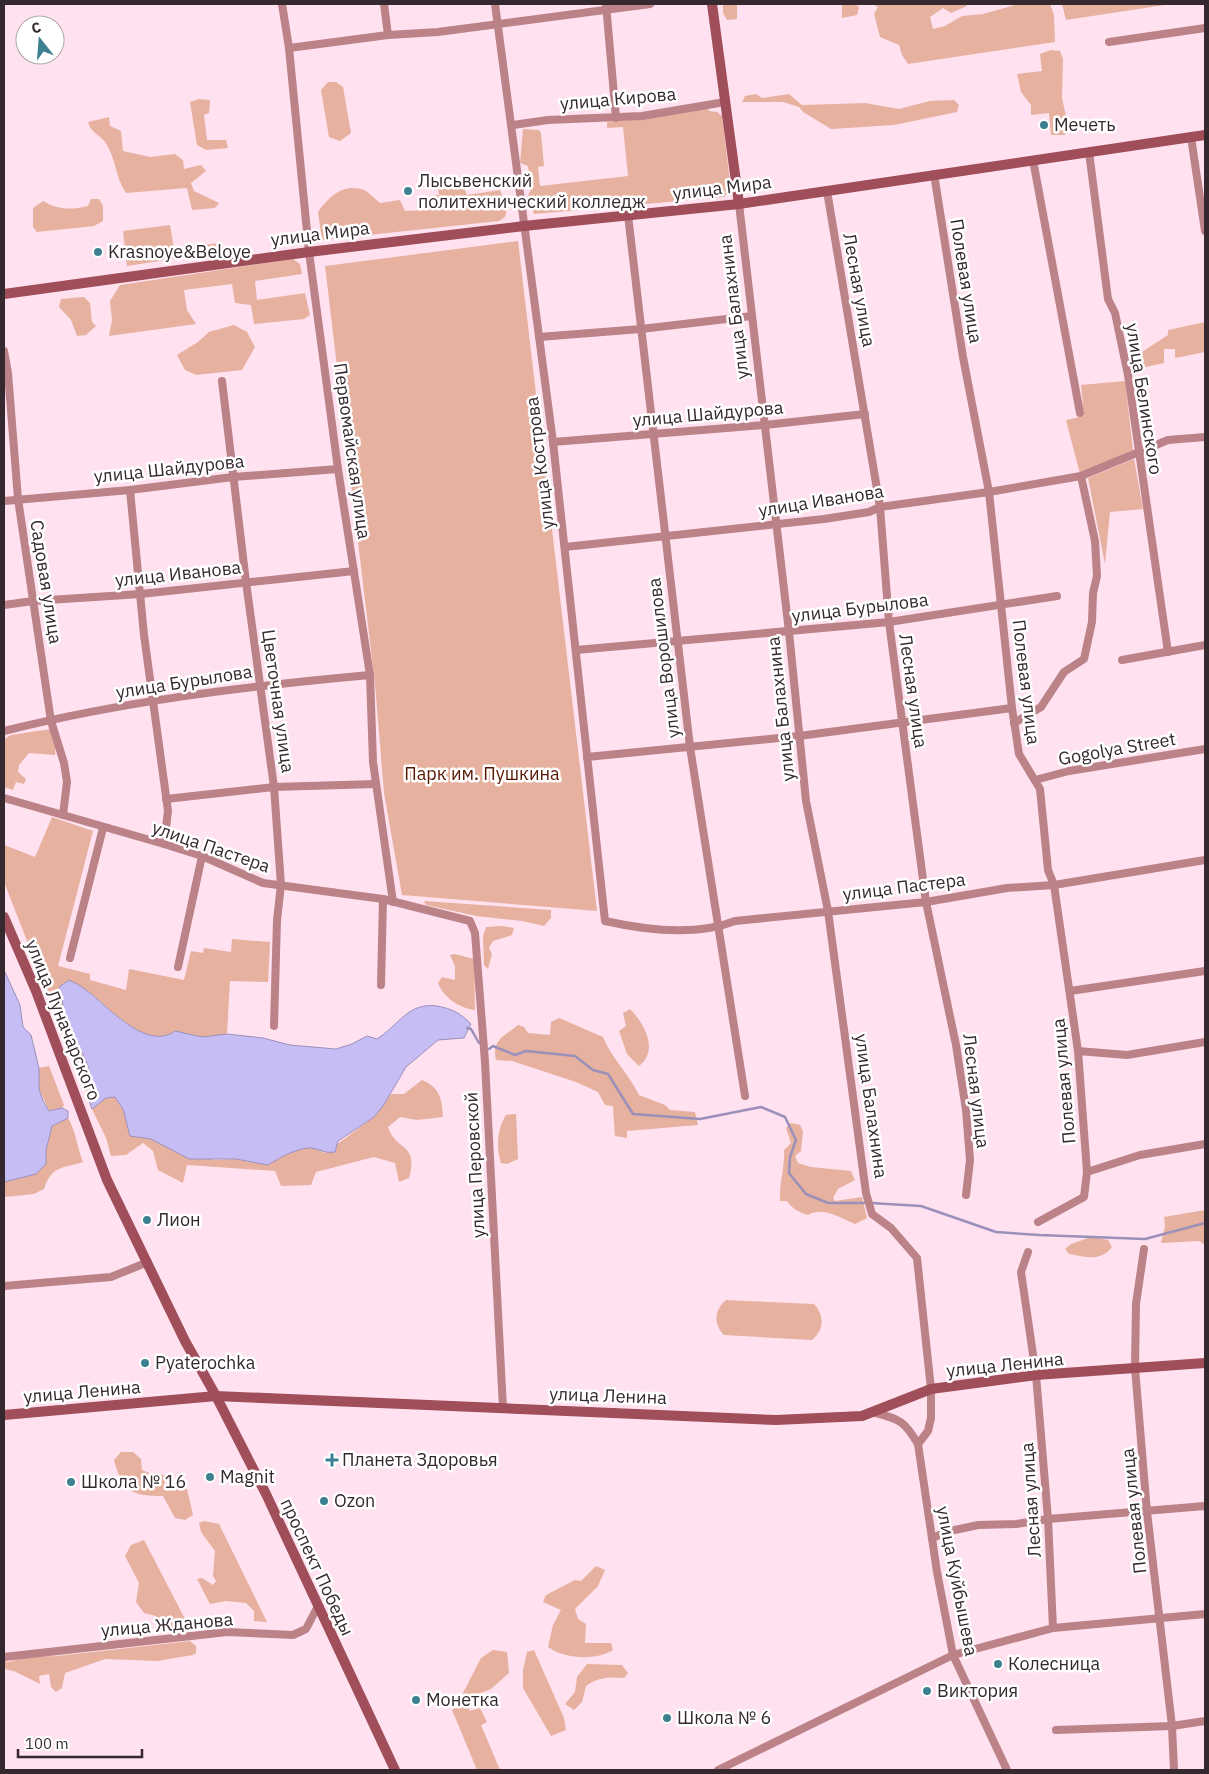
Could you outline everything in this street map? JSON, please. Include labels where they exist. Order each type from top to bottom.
[{"type":"street","name":"Первомайская улица","points":[[282,4],[289,48],[309,252],[338,469],[370,675],[376,784],[393,902]]},
{"type":"street","points":[[384,4],[388,35]]},
{"type":"street","name":"улица Кострова","points":[[495,4],[513,125],[524,226],[553,442],[605,921]]},
{"type":"street","points":[[289,48],[388,35],[438,32],[606,6],[650,4]]},
{"type":"street","name":"улица Балахнина","points":[[712,4],[739,204],[790,632],[806,801],[828,911],[866,1193],[872,1214],[891,1228],[917,1258],[931,1390],[930,1425],[928,1431],[918,1444]]},
{"type":"street","points":[[606,6],[616,118]]},
{"type":"street","points":[[1109,42],[1205,28]]},
{"type":"street","name":"улица Кирова","points":[[513,125],[548,120],[642,116],[725,102]]},
{"type":"street","name":"улица Мира","points":[[4,294],[309,252],[524,226],[739,204],[1205,135]]},
{"type":"street","points":[[1191,137],[1205,231]]},
{"type":"street","name":"улица Белинского","points":[[1089,152],[1108,299],[1115,314],[1128,375],[1137,452],[1168,652]]},
{"type":"street","points":[[1033,160],[1080,413]]},
{"type":"street","name":"Полевая улица","points":[[934,174],[963,357],[989,492],[1012,708],[1019,754],[1040,789],[1048,870],[1054,885],[1078,1051],[1087,1172],[1084,1197],[1038,1222]]},
{"type":"street","name":"Лесная улица","points":[[827,191],[880,507],[889,622],[926,902],[956,1045],[966,1110],[970,1160],[966,1195]]},
{"type":"street","name":"улица Ворошилова","points":[[628,215],[690,747],[745,1096]]},
{"type":"street","points":[[539,336],[641,328],[752,316]]},
{"type":"street","name":"Садовая улица","points":[[4,351],[8,373],[18,499],[51,721],[64,763],[67,782],[63,815]]},
{"type":"street","name":"Цветочная улица","points":[[222,381],[246,582],[274,787],[281,885],[277,920],[274,1026]]},
{"type":"street","name":"улица Шайдурова","points":[[553,442],[765,425],[865,414]]},
{"type":"street","name":"улица Иванова","points":[[565,547],[777,524],[869,512],[880,507],[989,492],[1081,476],[1168,440],[1205,436]]},
{"type":"street","name":"улица Шайдурова","points":[[4,501],[130,490],[233,477],[338,469]]},
{"type":"street","points":[[1014,723],[1041,706],[1064,672],[1084,659],[1092,622],[1093,593],[1097,576],[1095,541],[1081,476]]},
{"type":"street","points":[[130,490],[152,702],[168,811],[164,844]]},
{"type":"street","name":"улица Иванова","points":[[4,606],[33,601],[141,594],[354,571]]},
{"type":"street","name":"улица Бурылова","points":[[576,650],[889,622],[1057,596]]},
{"type":"street","points":[[1122,660],[1205,645]]},
{"type":"street","name":"улица Бурылова","points":[[4,731],[152,702],[261,685],[370,675]]},
{"type":"street","points":[[588,757],[903,724],[1012,708]]},
{"type":"street","name":"Gogolya Street","points":[[1035,780],[1069,771],[1205,749]]},
{"type":"street","points":[[166,799],[274,787],[376,784]]},
{"type":"street","name":"улица Пастера","points":[[4,798],[202,856],[264,883],[384,899],[470,921]]},
{"type":"street","points":[[70,958],[103,828]]},
{"type":"street","points":[[178,966],[202,856]]},
{"type":"street","name":"улица Пастера","points":[[605,921],[625,925],[718,928],[735,921],[926,902],[1007,888],[1054,885],[1205,860]]},
{"type":"street","points":[[381,985],[384,899]]},
{"type":"street","name":"улица Луначарского","points":[[4,917],[36,991],[91,1135]]},
{"type":"street","name":"улица Перовской","points":[[470,921],[475,933],[484,1062],[503,1408]]},
{"type":"street","points":[[1070,991],[1205,971]]},
{"type":"street","points":[[1078,1051],[1127,1054],[1205,1042]]},
{"type":"street","name":"проспект Победы","points":[[91,1135],[107,1180],[148,1262],[184,1341],[216,1396],[395,1770]]},
{"type":"street","points":[[1087,1172],[1140,1156],[1205,1144]]},
{"type":"street","name":"Полевая улица","points":[[1144,1248],[1136,1304],[1136,1368],[1148,1512],[1172,1726],[1174,1770]]},
{"type":"street","name":"Лесная улица","points":[[1028,1252],[1021,1272],[1036,1375],[1048,1519],[1053,1628]]},
{"type":"street","points":[[4,1286],[110,1277],[148,1262]]},
{"type":"street","name":"улица Ленина","points":[[4,1415],[216,1396],[776,1420],[844,1419],[876,1413],[931,1390],[1036,1375],[1205,1362]]},
{"type":"street","name":"улица Куйбышева","points":[[876,1413],[896,1418],[908,1426],[918,1444],[932,1538],[953,1655],[1007,1770]]},
{"type":"street","points":[[932,1538],[950,1531],[978,1525],[1016,1524],[1048,1519],[1205,1506]]},
{"type":"street","name":"улица Жданова","points":[[4,1657],[227,1632],[293,1635],[306,1629],[318,1606]]},
{"type":"street","points":[[718,1770],[953,1655],[1053,1628],[1205,1614]]},
{"type":"street","points":[[1056,1730],[1172,1726],[1205,1721]]},
{"type":"green space","points":[[723,4],[737,4],[737,19],[727,20],[723,13]]},
{"type":"green space","points":[[842,4],[855,4],[859,7],[857,15],[842,18]]},
{"type":"green space","points":[[873,4],[967,4],[967,6],[951,13],[943,8],[930,17],[933,29],[945,26],[962,16],[983,14],[1019,4],[1050,4],[1054,15],[1055,42],[908,64],[902,55],[899,45],[880,37],[874,14],[878,7]]},
{"type":"green space","points":[[1062,4],[1171,4],[1066,20]]},
{"type":"green space","points":[[1051,50],[1060,51],[1063,59],[1062,98],[1069,130],[1065,135],[1051,135],[1049,113],[1031,115],[1031,105],[1021,92],[1017,74],[1042,71],[1040,54]]},
{"type":"green space","points":[[328,82],[336,82],[343,87],[351,133],[340,141],[329,137],[321,90]]},
{"type":"green space","points":[[756,94],[762,98],[789,94],[802,105],[865,103],[899,109],[930,101],[954,100],[959,105],[957,112],[894,125],[831,129],[803,112],[799,107],[783,102],[742,102],[745,96]]},
{"type":"green space","points":[[199,99],[210,100],[209,113],[204,115],[207,140],[226,140],[228,148],[206,150],[197,145],[190,102]]},
{"type":"green space","points":[[708,108],[709,111],[717,112],[722,116],[731,190],[724,197],[534,214],[527,198],[531,189],[528,166],[520,163],[523,129],[539,130],[541,133],[544,166],[538,167],[540,186],[628,176],[623,127],[607,128],[607,122],[643,119]]},
{"type":"green space","points":[[109,117],[110,126],[121,131],[123,151],[150,157],[175,154],[183,160],[184,169],[201,165],[206,171],[191,183],[194,191],[219,203],[215,208],[192,210],[187,188],[126,193],[122,187],[109,148],[103,139],[91,129],[88,122]]},
{"type":"green space","points":[[458,181],[463,185],[467,195],[500,190],[507,210],[505,217],[499,221],[322,240],[318,212],[331,197],[341,190],[361,189],[380,203],[400,200],[405,211],[426,210],[424,197],[439,195],[438,187]]},
{"type":"green space","points":[[91,199],[99,199],[103,206],[103,221],[94,226],[37,232],[33,227],[33,208],[43,201],[59,208],[70,209],[88,206]]},
{"type":"green space","points":[[170,225],[174,249],[219,243],[223,251],[127,266],[123,231]]},
{"type":"green space","name":"Парк им. Пушкина","points":[[518,241],[597,911],[402,895],[384,793],[375,684],[325,266]]},
{"type":"green space","points":[[293,259],[300,264],[302,274],[255,281],[257,300],[305,293],[310,315],[304,319],[254,324],[251,305],[235,303],[232,284],[184,290],[187,310],[196,324],[109,336],[112,320],[110,301],[120,285]]},
{"type":"green space","points":[[84,297],[90,303],[92,322],[96,326],[86,335],[77,336],[71,320],[59,307],[61,299]]},
{"type":"green space","points":[[1205,322],[1205,352],[1175,358],[1175,349],[1164,349],[1164,363],[1137,369],[1136,356],[1168,335],[1168,330]]},
{"type":"green space","points":[[234,325],[247,332],[255,347],[242,370],[196,375],[185,370],[177,355],[198,342],[209,332]]},
{"type":"green space","points":[[1125,381],[1133,450],[1080,474],[1066,420],[1084,416],[1081,385]]},
{"type":"green space","points":[[1134,459],[1143,509],[1110,512],[1105,564],[1088,478]]},
{"type":"green space","points":[[51,729],[56,739],[55,755],[29,753],[19,765],[18,772],[26,779],[24,784],[16,782],[13,790],[4,787],[4,739],[11,735]]},
{"type":"green space","points":[[52,817],[93,831],[58,966],[90,974],[90,980],[126,990],[129,969],[184,980],[191,951],[203,953],[204,948],[231,952],[232,939],[270,942],[268,982],[230,981],[227,1034],[202,1037],[175,1031],[164,1036],[152,1036],[128,1024],[86,990],[73,982],[69,980],[59,987],[67,1025],[88,1067],[90,1085],[87,1094],[4,882],[4,845],[35,857]]},
{"type":"green space","points":[[424,901],[551,910],[551,918],[544,926],[522,921],[476,916],[426,905]]},
{"type":"green space","points":[[503,926],[514,928],[512,935],[493,941],[489,948],[492,954],[488,969],[484,965],[483,936],[486,927]]},
{"type":"green space","points":[[455,954],[474,959],[475,1010],[463,1007],[448,998],[438,983],[442,977],[455,980],[455,966],[450,955]]},
{"type":"green space","points":[[630,1009],[641,1022],[648,1038],[648,1053],[645,1060],[639,1066],[627,1054],[619,1031],[626,1026],[623,1013]]},
{"type":"green space","points":[[559,1018],[603,1037],[639,1095],[665,1105],[670,1110],[695,1112],[698,1125],[627,1131],[627,1138],[615,1136],[613,1106],[605,1105],[598,1092],[576,1082],[512,1061],[496,1060],[497,1043],[518,1025],[524,1027],[528,1033],[550,1035],[551,1022]]},
{"type":"green space","points":[[49,1066],[64,1105],[62,1108],[49,1111],[39,1089],[39,1068]]},
{"type":"green space","points":[[422,1080],[433,1086],[439,1094],[443,1117],[417,1120],[400,1117],[388,1127],[392,1135],[405,1148],[411,1158],[409,1178],[399,1182],[395,1163],[374,1157],[316,1172],[311,1185],[281,1186],[275,1171],[187,1165],[183,1183],[158,1170],[153,1151],[143,1143],[126,1155],[111,1156],[106,1138],[92,1109],[106,1097],[115,1097],[123,1109],[130,1135],[151,1139],[215,1160],[236,1159],[254,1163],[279,1159],[286,1153],[310,1147],[325,1153],[374,1117],[391,1094],[404,1094]]},
{"type":"green space","points":[[516,1114],[518,1159],[507,1164],[501,1163],[498,1151],[499,1132],[506,1115]]},
{"type":"green space","points":[[68,1118],[73,1128],[83,1162],[54,1172],[44,1189],[34,1194],[4,1197],[4,1182],[36,1174],[46,1164],[46,1150],[52,1126]]},
{"type":"green space","points":[[791,1123],[800,1125],[803,1131],[801,1151],[795,1156],[798,1163],[811,1167],[851,1171],[855,1180],[838,1189],[833,1198],[835,1201],[862,1197],[867,1218],[855,1224],[825,1212],[808,1215],[796,1210],[787,1201],[780,1201],[784,1150],[791,1143],[786,1128]]},
{"type":"green space","points":[[1205,1210],[1205,1245],[1199,1241],[1161,1243],[1165,1226],[1164,1217]]},
{"type":"green space","points":[[1091,1237],[1108,1240],[1112,1247],[1098,1257],[1069,1254],[1065,1249],[1071,1244]]},
{"type":"green space","points":[[726,1300],[814,1304],[820,1313],[821,1327],[812,1340],[724,1335],[720,1331],[716,1317],[719,1308]]},
{"type":"green space","points":[[121,1452],[133,1452],[141,1459],[142,1470],[164,1475],[166,1477],[164,1486],[187,1489],[193,1515],[185,1520],[175,1518],[163,1496],[143,1495],[130,1490],[121,1479],[114,1460]]},
{"type":"green space","points":[[204,1521],[219,1524],[267,1622],[254,1621],[254,1611],[246,1603],[226,1601],[210,1604],[197,1579],[202,1578],[213,1585],[216,1581],[213,1576],[215,1551],[201,1532],[199,1523]]},
{"type":"green space","points":[[144,1540],[185,1619],[182,1628],[169,1632],[163,1630],[156,1616],[144,1613],[136,1602],[139,1583],[125,1556],[131,1545]]},
{"type":"green space","points":[[596,1566],[605,1570],[598,1586],[575,1609],[578,1619],[586,1624],[585,1643],[611,1643],[613,1650],[606,1654],[589,1657],[571,1656],[555,1651],[548,1647],[553,1625],[561,1610],[543,1602],[546,1595],[575,1580],[581,1581]]},
{"type":"green space","points":[[190,1641],[196,1646],[196,1653],[193,1655],[157,1661],[105,1659],[65,1673],[62,1688],[56,1692],[51,1687],[49,1674],[39,1676],[40,1684],[14,1671],[4,1669],[4,1660],[8,1662],[27,1657],[57,1656]]},
{"type":"green space","points":[[493,1650],[507,1652],[509,1673],[491,1689],[465,1699],[463,1693],[481,1658]]},
{"type":"green space","points":[[534,1650],[564,1718],[566,1730],[551,1736],[523,1688],[523,1670],[527,1652]]},
{"type":"green space","points":[[587,1664],[622,1665],[628,1673],[624,1678],[604,1678],[586,1686],[582,1702],[574,1710],[565,1704],[575,1692],[577,1677]]},
{"type":"green space","points":[[465,1699],[470,1711],[480,1708],[487,1722],[481,1725],[500,1770],[477,1770],[452,1710]]},
{"type":"shaded area","points":[[4,970],[20,1005],[23,1027],[31,1035],[39,1068],[39,1089],[43,1101],[49,1111],[62,1108],[68,1111],[68,1118],[52,1126],[46,1150],[46,1164],[36,1174],[4,1182]]},
{"type":"shaded area","points":[[69,980],[95,997],[128,1024],[152,1036],[164,1036],[175,1031],[202,1037],[227,1034],[263,1038],[290,1045],[336,1049],[352,1044],[367,1036],[377,1039],[411,1011],[427,1006],[437,1006],[452,1010],[460,1014],[471,1024],[464,1038],[438,1040],[406,1067],[383,1106],[374,1117],[338,1141],[335,1152],[311,1148],[297,1150],[268,1165],[236,1159],[189,1159],[151,1139],[130,1136],[123,1109],[115,1097],[106,1098],[92,1109],[87,1094],[90,1085],[88,1067],[67,1025],[59,987]]},
{"type":"waterway","points":[[467,1028],[471,1029],[479,1043]]},
{"type":"waterway","points":[[489,1049],[493,1046],[515,1055],[526,1051],[575,1056],[593,1070],[608,1074],[633,1114],[700,1119],[761,1107],[785,1117],[796,1140],[790,1157],[789,1173],[806,1194],[828,1203],[866,1203]]},
{"type":"waterway","points":[[871,1203],[921,1206],[996,1232],[1039,1235],[1145,1239],[1205,1223]]},
{"type":"place","name":"Мечеть","points":[[1044,125]]},
{"type":"place","name":"Лысьвенский политехнический колледж","points":[[408,191]]},
{"type":"place","name":"Krasnoye&Beloye","points":[[98,252]]},
{"type":"place","name":"Лион","points":[[147,1220]]},
{"type":"place","name":"Pyaterochka","points":[[145,1363]]},
{"type":"place","name":"Планета Здоровья","points":[[332,1460]]},
{"type":"place","name":"Magnit","points":[[210,1477]]},
{"type":"place","name":"Школа № 16","points":[[71,1482]]},
{"type":"place","name":"Ozon","points":[[324,1501]]},
{"type":"place","name":"Колесница","points":[[998,1664]]},
{"type":"place","name":"Виктория","points":[[927,1691]]},
{"type":"place","name":"Монетка","points":[[416,1700]]},
{"type":"place","name":"Школа № 6","points":[[667,1718]]}]
